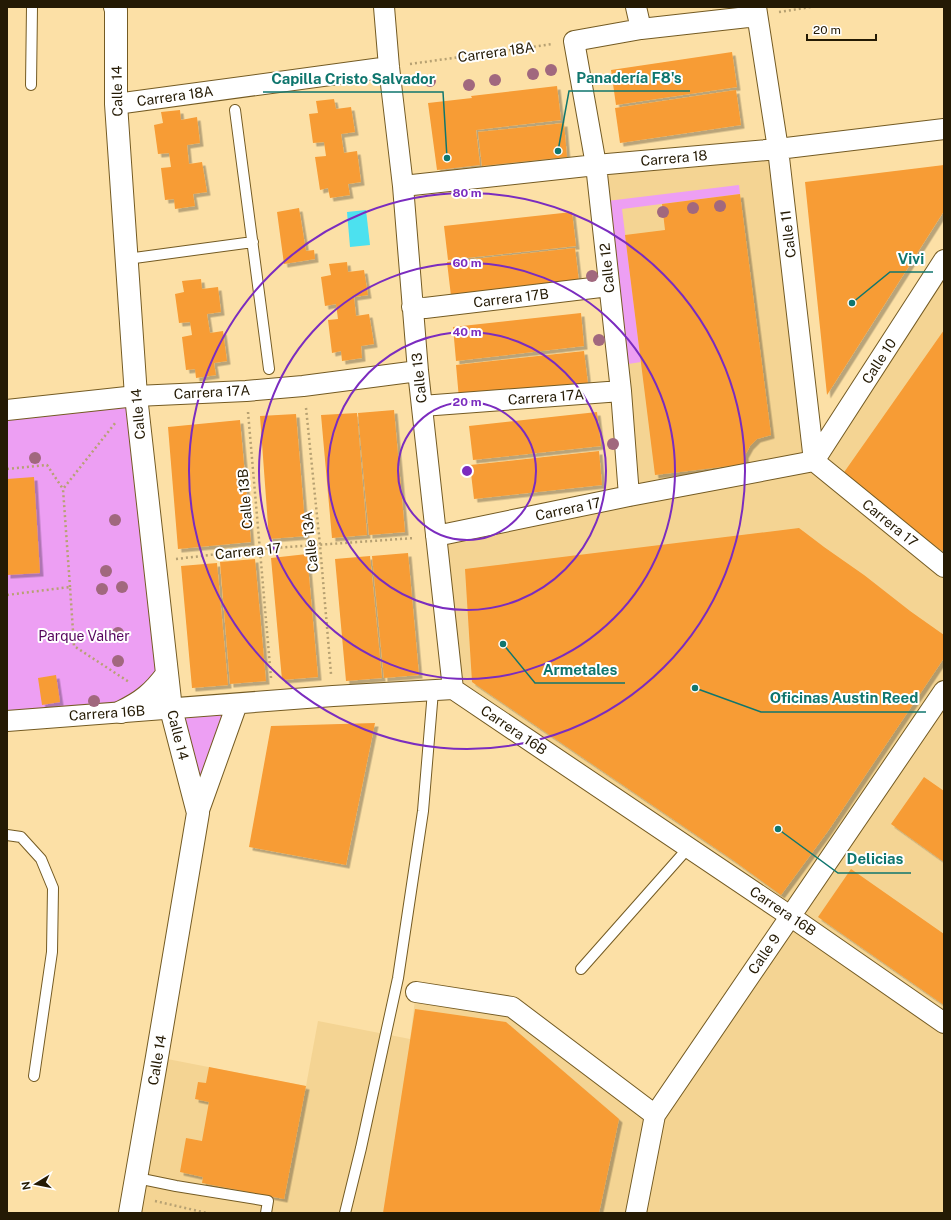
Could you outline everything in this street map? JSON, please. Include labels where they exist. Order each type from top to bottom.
[{"type":"street","name":"Calle 13","points":[[384,7],[389,67],[403,186],[418,371],[453,689]]},
{"type":"street","points":[[636,7],[641,29]]},
{"type":"street","name":"Calle 14","points":[[118,8],[116,104],[136,396],[171,709],[198,813]]},
{"type":"street","points":[[574,41],[757,11]]},
{"type":"street","name":"Calle 11","points":[[757,11],[778,149],[814,461]]},
{"type":"street","name":"Calle 12","points":[[574,41],[596,165],[621,391],[629,496]]},
{"type":"street","name":"Carrera 18A","points":[[116,104],[389,67]]},
{"type":"street","name":"Carrera 18","points":[[403,186],[596,165],[778,149],[944,128]]},
{"type":"street","name":"Calle 10","points":[[814,461],[944,260]]},
{"type":"street","name":"Carrera 17B","points":[[412,308],[425,308],[609,286]]},
{"type":"street","name":"Carrera 17A","points":[[7,410],[136,396],[246,391],[303,386],[418,371]]},
{"type":"street","name":"Carrera 17A","points":[[422,406],[621,391]]},
{"type":"street","name":"Carrera 17","points":[[436,536],[629,496],[814,461],[944,567]]},
{"type":"street","points":[[121,712],[150,695],[167,674]]},
{"type":"street","name":"Carrera 16B","points":[[7,721],[333,696],[453,689],[790,916],[944,1023]]},
{"type":"street","name":"Calle 9","points":[[636,1213],[655,1115],[944,691]]},
{"type":"street","name":"Calle 14","points":[[130,1213],[198,813],[236,704]]},
{"type":"street","points":[[416,992],[512,1007],[655,1115]]},
{"type":"lane","points":[[31,85],[32,7]]},
{"type":"lane","points":[[235,110],[269,369]]},
{"type":"lane","points":[[127,259],[252,242]]},
{"type":"lane","points":[[345,1213],[361,1148],[398,978],[423,812],[433,690]]},
{"type":"lane","points":[[7,835],[21,837],[41,859],[53,888],[52,952],[34,1076]]},
{"type":"lane","points":[[581,969],[689,848]]},
{"type":"lane","points":[[137,1178],[268,1201],[266,1213]]},
{"type":"path","points":[[757,11],[811,7]]},
{"type":"path","name":"Carrera 18A","points":[[389,67],[574,41]]},
{"type":"path","name":"Calle 13A","points":[[303,386],[320,545],[333,696]]},
{"type":"path","name":"Calle 13B","points":[[246,391],[273,701]]},
{"type":"path","points":[[63,489],[136,396]]},
{"type":"path","points":[[7,469],[47,465],[63,489],[74,646],[150,695]]},
{"type":"path","name":"Carrera 17","points":[[154,561],[260,549],[436,536]]},
{"type":"path","points":[[7,595],[70,587]]},
{"type":"path","points":[[152,1201],[207,1213]]},
{"type":"shaded area","points":[[778,149],[814,461],[944,260],[944,1213],[130,1213],[157,1057],[306,1086],[318,1021],[410,1039],[416,992],[512,1007],[655,1115],[790,916],[453,689],[436,536],[629,496],[596,165]]},
{"type":"green space","points":[[739,185],[740,194],[622,209],[641,362],[628,364],[607,201]]},
{"type":"green space","name":"Parque Valher","points":[[136,396],[171,708],[237,704],[198,813],[171,709],[7,721],[7,410]]},
{"type":"water","points":[[366,210],[370,245],[350,247],[347,212]]},
{"type":"building","points":[[732,52],[737,87],[616,105],[611,70]]},
{"type":"building","points":[[557,86],[561,120],[476,130],[480,165],[437,170],[428,103],[472,98],[471,96]]},
{"type":"building","points":[[736,90],[741,125],[620,143],[615,108]]},
{"type":"building","points":[[334,99],[336,109],[351,107],[355,132],[341,134],[344,153],[357,151],[361,182],[348,184],[350,195],[330,198],[328,188],[320,190],[315,157],[326,156],[324,142],[313,143],[309,114],[318,113],[316,101]]},
{"type":"building","points":[[180,110],[181,120],[197,117],[200,143],[187,145],[189,164],[202,162],[207,192],[193,194],[195,206],[175,209],[174,199],[165,200],[161,168],[171,167],[169,153],[158,154],[154,125],[163,123],[161,112]]},
{"type":"building","points":[[564,123],[567,157],[482,166],[478,132]]},
{"type":"building","points":[[944,165],[944,211],[827,395],[805,182]]},
{"type":"building","points":[[740,194],[771,435],[757,439],[750,446],[745,455],[746,464],[655,475],[625,235],[665,230],[662,204]]},
{"type":"building","points":[[299,208],[306,251],[314,250],[315,259],[284,264],[277,212]]},
{"type":"building","points":[[572,212],[576,246],[448,260],[444,226]]},
{"type":"building","points":[[575,248],[579,282],[451,296],[447,262]]},
{"type":"building","points":[[347,262],[348,272],[364,270],[368,295],[354,297],[356,316],[369,314],[374,344],[361,346],[362,358],[342,361],[341,351],[332,353],[328,320],[338,319],[336,304],[325,306],[321,277],[331,275],[329,264]]},
{"type":"building","points":[[201,279],[202,289],[218,287],[221,312],[207,314],[210,333],[223,331],[227,361],[214,363],[216,375],[196,378],[195,369],[186,370],[182,337],[192,335],[190,322],[179,323],[175,294],[184,292],[182,281]]},
{"type":"building","points":[[581,313],[584,346],[456,361],[453,327]]},
{"type":"building","points":[[944,330],[944,552],[840,478]]},
{"type":"building","points":[[584,351],[588,384],[459,399],[456,365]]},
{"type":"building","points":[[394,410],[405,532],[369,535],[358,413]]},
{"type":"building","points":[[597,412],[601,446],[473,460],[469,426]]},
{"type":"building","points":[[357,413],[367,535],[332,538],[321,415]]},
{"type":"building","points":[[296,414],[306,536],[269,539],[260,416]]},
{"type":"building","points":[[240,420],[251,542],[178,549],[168,427]]},
{"type":"building","points":[[599,451],[602,485],[474,499],[470,465]]},
{"type":"building","points":[[34,477],[40,573],[7,575],[7,479]]},
{"type":"building","points":[[799,528],[944,635],[944,658],[828,831],[781,895],[733,860],[472,682],[465,569]]},
{"type":"building","points":[[408,553],[419,675],[384,678],[372,556]]},
{"type":"building","points":[[307,554],[318,677],[282,680],[271,558]]},
{"type":"building","points":[[370,556],[382,678],[346,681],[335,559]]},
{"type":"building","points":[[255,559],[266,681],[230,684],[220,562]]},
{"type":"building","points":[[217,563],[228,685],[192,688],[181,566]]},
{"type":"building","points":[[56,675],[60,702],[42,705],[38,678]]},
{"type":"building","points":[[375,723],[346,865],[249,847],[271,726]]},
{"type":"building","points":[[924,777],[944,791],[944,862],[891,824]]},
{"type":"building","points":[[851,869],[944,934],[944,1005],[818,917]]},
{"type":"building","points":[[415,1009],[506,1022],[619,1119],[599,1213],[383,1213]]},
{"type":"building","points":[[209,1067],[306,1086],[284,1199],[202,1183],[203,1177],[180,1172],[186,1138],[202,1141],[209,1102],[195,1099],[198,1082],[206,1083]]},
{"type":"place","name":"Panadería F8's","points":[[558,151]]},
{"type":"place","name":"Capilla Cristo Salvador","points":[[447,158]]},
{"type":"place","name":"Vivi","points":[[852,303]]},
{"type":"place","name":"Armetales","points":[[503,644]]},
{"type":"place","name":"Oficinas Austin Reed","points":[[695,688]]},
{"type":"place","name":"Delicias","points":[[778,829]]}]
